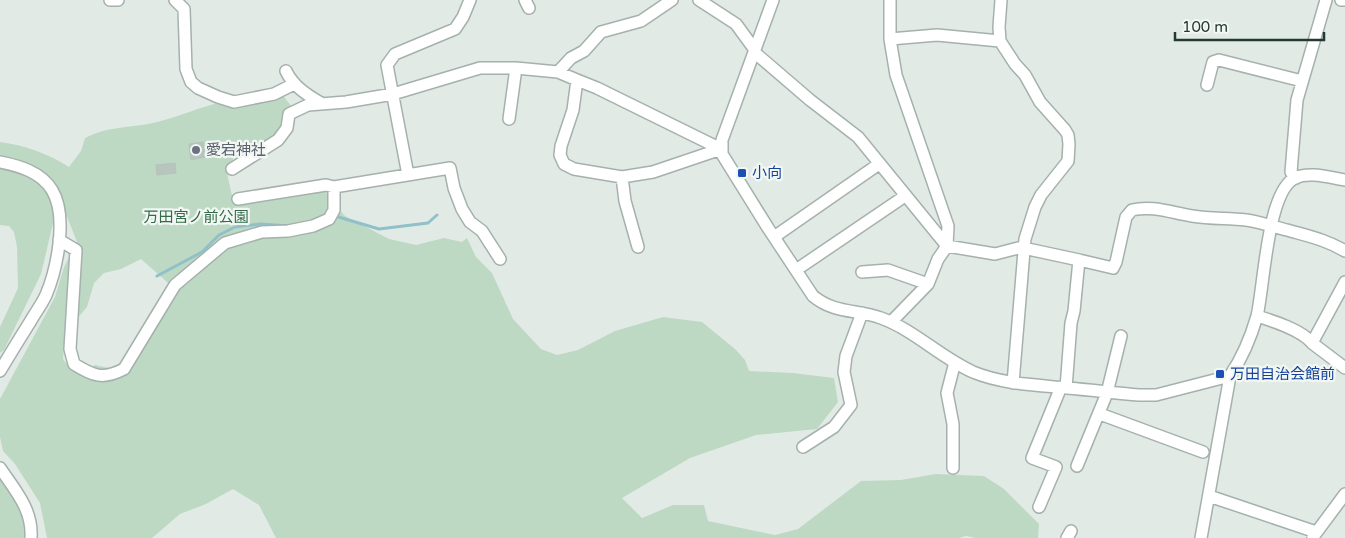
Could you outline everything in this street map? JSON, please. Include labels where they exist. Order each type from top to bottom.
[{"type":"street","points":[[110,0],[118,0]]},
{"type":"street","points":[[175,0],[184,9],[186,69],[191,82],[198,88],[234,102],[274,94],[294,84]]},
{"type":"street","points":[[408,175],[387,65],[395,54],[454,28],[463,17],[470,0]]},
{"type":"street","points":[[558,72],[571,58],[584,51],[601,32],[641,21],[672,0]]},
{"type":"street","points":[[699,0],[736,24],[754,51],[810,100],[858,137],[947,246],[995,254],[1023,248],[1113,268],[1126,217],[1132,210],[1142,207],[1156,208],[1196,217],[1246,220],[1322,239],[1345,252]]},
{"type":"street","points":[[773,0],[720,149],[726,162],[813,296],[835,309],[879,317],[893,323],[973,372],[1013,382],[1107,393],[1156,395],[1230,376]]},
{"type":"street","points":[[890,0],[890,39],[896,75],[948,226],[947,246],[938,260],[928,284],[894,318],[893,323]]},
{"type":"street","points":[[1001,0],[998,27],[1000,41],[1015,64],[1025,75],[1040,102],[1065,130],[1068,135],[1069,144],[1068,161],[1041,195],[1035,207],[1023,248],[1013,382]]},
{"type":"street","points":[[1296,178],[1291,172],[1297,100],[1326,0]]},
{"type":"street","points":[[890,39],[937,35],[1000,41]]},
{"type":"street","points":[[1207,85],[1213,62],[1219,60],[1302,81]]},
{"type":"street","points":[[232,169],[278,140],[287,128],[289,114],[308,105],[346,102],[393,94],[480,68],[516,68],[558,72],[597,88],[720,149]]},
{"type":"street","points":[[509,119],[516,68]]},
{"type":"street","points":[[286,71],[294,84],[311,98],[322,103]]},
{"type":"street","points":[[577,80],[573,110],[560,154],[564,164],[574,169],[622,177],[653,172],[720,149]]},
{"type":"street","points":[[0,162],[30,170],[41,178],[53,191],[60,214],[59,240],[53,274],[45,297],[1,367]]},
{"type":"street","points":[[774,237],[879,164]]},
{"type":"street","points":[[238,199],[326,185],[334,187],[450,168],[454,188],[466,216],[470,222],[482,231],[500,259]]},
{"type":"street","points":[[1201,538],[1230,376],[1239,362],[1257,316],[1271,226],[1281,196],[1287,185],[1296,178],[1308,176],[1345,180]]},
{"type":"street","points":[[622,177],[625,201],[638,247]]},
{"type":"street","points":[[59,240],[76,250],[70,349],[74,364],[89,373],[110,376],[124,368],[175,285],[195,267],[225,243],[232,240],[262,232],[288,231],[313,226],[329,219],[334,210],[334,187]]},
{"type":"street","points":[[796,270],[905,196]]},
{"type":"street","points":[[1039,507],[1056,467],[1032,458],[1063,388],[1079,260]]},
{"type":"street","points":[[862,272],[888,270],[928,284]]},
{"type":"street","points":[[1312,343],[1345,282]]},
{"type":"street","points":[[803,447],[834,427],[851,405],[844,372],[846,356],[862,313]]},
{"type":"street","points":[[1257,316],[1282,325],[1309,339],[1345,368]]},
{"type":"street","points":[[1077,466],[1100,414],[1121,336]]},
{"type":"street","points":[[953,468],[953,424],[947,393],[955,362]]},
{"type":"street","points":[[1100,414],[1203,452]]},
{"type":"street","points":[[0,468],[28,512],[31,538]]},
{"type":"street","points":[[1209,496],[1314,535],[1345,494]]},
{"type":"green space","name":"万田宮ノ前公園","points":[[282,94],[291,106],[286,122],[272,139],[234,158],[226,169],[233,200],[326,192],[328,197],[345,216],[389,239],[416,245],[444,238],[462,242],[467,238],[476,257],[492,273],[513,319],[541,349],[557,355],[578,350],[615,331],[663,317],[702,322],[735,349],[745,360],[749,371],[793,373],[834,378],[838,402],[817,429],[756,435],[690,458],[622,498],[642,518],[673,505],[704,505],[708,521],[775,535],[798,529],[861,481],[901,480],[936,474],[984,476],[1004,489],[1039,524],[1038,538],[976,538],[966,536],[959,538],[276,538],[259,505],[233,489],[206,504],[180,514],[152,538],[47,538],[40,503],[15,464],[3,451],[0,437],[0,399],[55,297],[64,267],[77,242],[62,204],[55,215],[41,274],[4,350],[0,353],[0,327],[18,288],[17,247],[14,232],[9,226],[0,225],[0,142],[36,151],[69,167],[81,151],[85,138],[93,134],[156,122],[222,102]],"holes":[[[141,259],[176,290],[122,371],[95,365],[81,372],[71,370],[63,359],[65,333],[87,307],[94,283],[104,273],[121,269]]]},
{"type":"green space","points":[[0,479],[25,517],[28,538],[0,538]]},
{"type":"building","points":[[203,142],[205,157],[191,160],[189,144]]},
{"type":"building","points":[[175,163],[176,173],[157,175],[156,165]]},
{"type":"waterway","points":[[335,216],[379,229],[428,223],[437,215]]},
{"type":"waterway","points":[[157,276],[202,252],[219,235],[235,227],[260,224],[291,226]]},
{"type":"place","name":"愛宕神社","points":[[196,150]]},
{"type":"place","name":"小向","points":[[742,173]]},
{"type":"place","name":"万田自治会館前","points":[[1220,374]]}]
